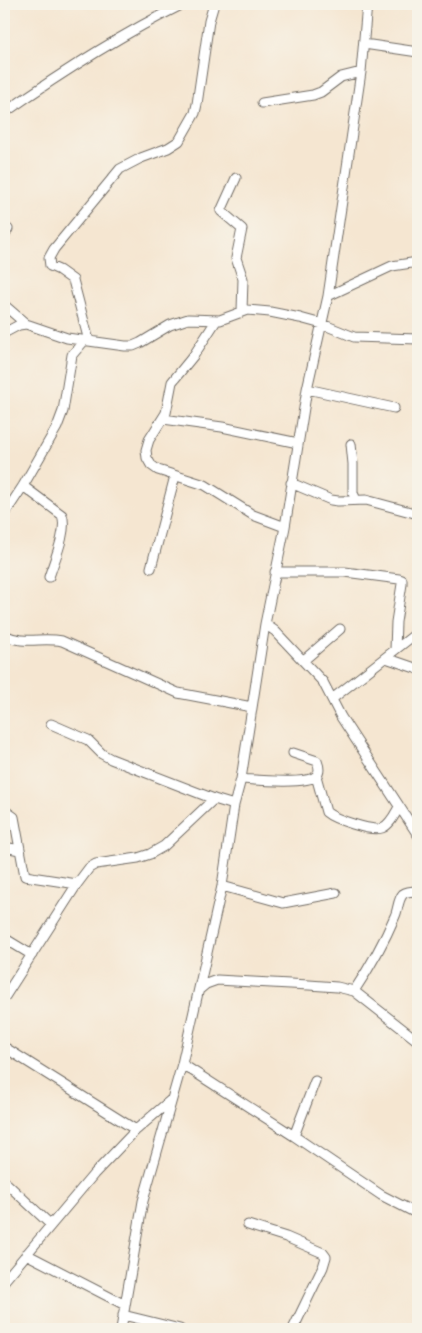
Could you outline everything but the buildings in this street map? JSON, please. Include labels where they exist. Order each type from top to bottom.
[{"type":"street","points":[[4,113],[72,68],[183,4]]},
{"type":"street","points":[[86,341],[73,280],[50,266],[49,258],[54,249],[120,170],[141,158],[168,148],[179,141],[183,135],[195,114],[198,104],[209,21],[214,4]]},
{"type":"street","points":[[120,1329],[143,1201],[182,1064],[222,886],[234,805],[241,779],[265,624],[285,527],[307,389],[328,296],[361,72],[367,4]]},
{"type":"street","points":[[364,44],[418,52]]},
{"type":"street","points":[[262,103],[313,95],[321,92],[341,77],[361,72]]},
{"type":"street","points":[[236,178],[221,211],[242,230],[236,258],[243,279],[242,311]]},
{"type":"street","points":[[328,296],[392,266],[418,262]]},
{"type":"street","points":[[4,305],[26,324],[67,338],[133,346],[170,325],[188,319],[216,321],[242,311],[254,310],[322,324],[354,337],[418,339]]},
{"type":"street","points":[[216,321],[194,355],[172,382],[163,419],[149,440],[146,450],[147,458],[151,465],[158,470],[205,485],[253,515],[285,527]]},
{"type":"street","points":[[4,333],[19,325],[26,324]]},
{"type":"street","points":[[4,515],[57,427],[63,411],[72,355],[86,341]]},
{"type":"street","points":[[307,389],[394,408]]},
{"type":"street","points":[[163,419],[222,426],[298,443]]},
{"type":"street","points":[[351,444],[354,464],[353,493],[356,500]]},
{"type":"street","points":[[151,568],[175,476]]},
{"type":"street","points":[[291,483],[338,502],[366,500],[418,514]]},
{"type":"street","points":[[23,486],[62,515],[64,521],[63,531],[49,577]]},
{"type":"street","points":[[276,572],[345,572],[399,578],[402,580],[402,584],[396,622],[395,650]]},
{"type":"street","points":[[265,624],[275,631],[324,682],[341,717],[418,833]]},
{"type":"street","points":[[304,660],[340,629]]},
{"type":"street","points":[[332,699],[418,632]]},
{"type":"street","points":[[4,635],[26,642],[50,640],[62,642],[178,693],[252,707]]},
{"type":"street","points":[[386,658],[418,669]]},
{"type":"street","points":[[51,724],[88,740],[111,760],[234,805]]},
{"type":"street","points":[[241,779],[284,781],[306,780],[316,776],[319,772],[317,761],[293,753]]},
{"type":"street","points":[[316,776],[326,812],[339,820],[368,828],[382,828],[390,821],[399,807]]},
{"type":"street","points":[[4,998],[89,868],[96,864],[138,858],[150,854],[164,846],[214,799]]},
{"type":"street","points":[[4,810],[14,817],[25,876],[77,884]]},
{"type":"street","points":[[4,847],[20,850]]},
{"type":"street","points":[[222,886],[283,903],[336,893]]},
{"type":"street","points":[[354,991],[370,967],[386,936],[401,897],[407,892],[418,891]]},
{"type":"street","points":[[4,938],[32,955]]},
{"type":"street","points":[[204,965],[217,980]]},
{"type":"street","points":[[200,989],[206,984],[217,980],[337,987],[354,991],[418,1041]]},
{"type":"street","points":[[4,1047],[136,1130]]},
{"type":"street","points":[[182,1064],[381,1195],[418,1214]]},
{"type":"street","points":[[294,1136],[316,1081]]},
{"type":"street","points":[[4,1282],[94,1174],[136,1130],[172,1099]]},
{"type":"street","points":[[4,1181],[51,1225]]},
{"type":"street","points":[[248,1225],[286,1237],[323,1253],[326,1257],[296,1328]]},
{"type":"street","points":[[26,1254],[125,1305]]},
{"type":"street","points":[[123,1314],[180,1329]]}]
